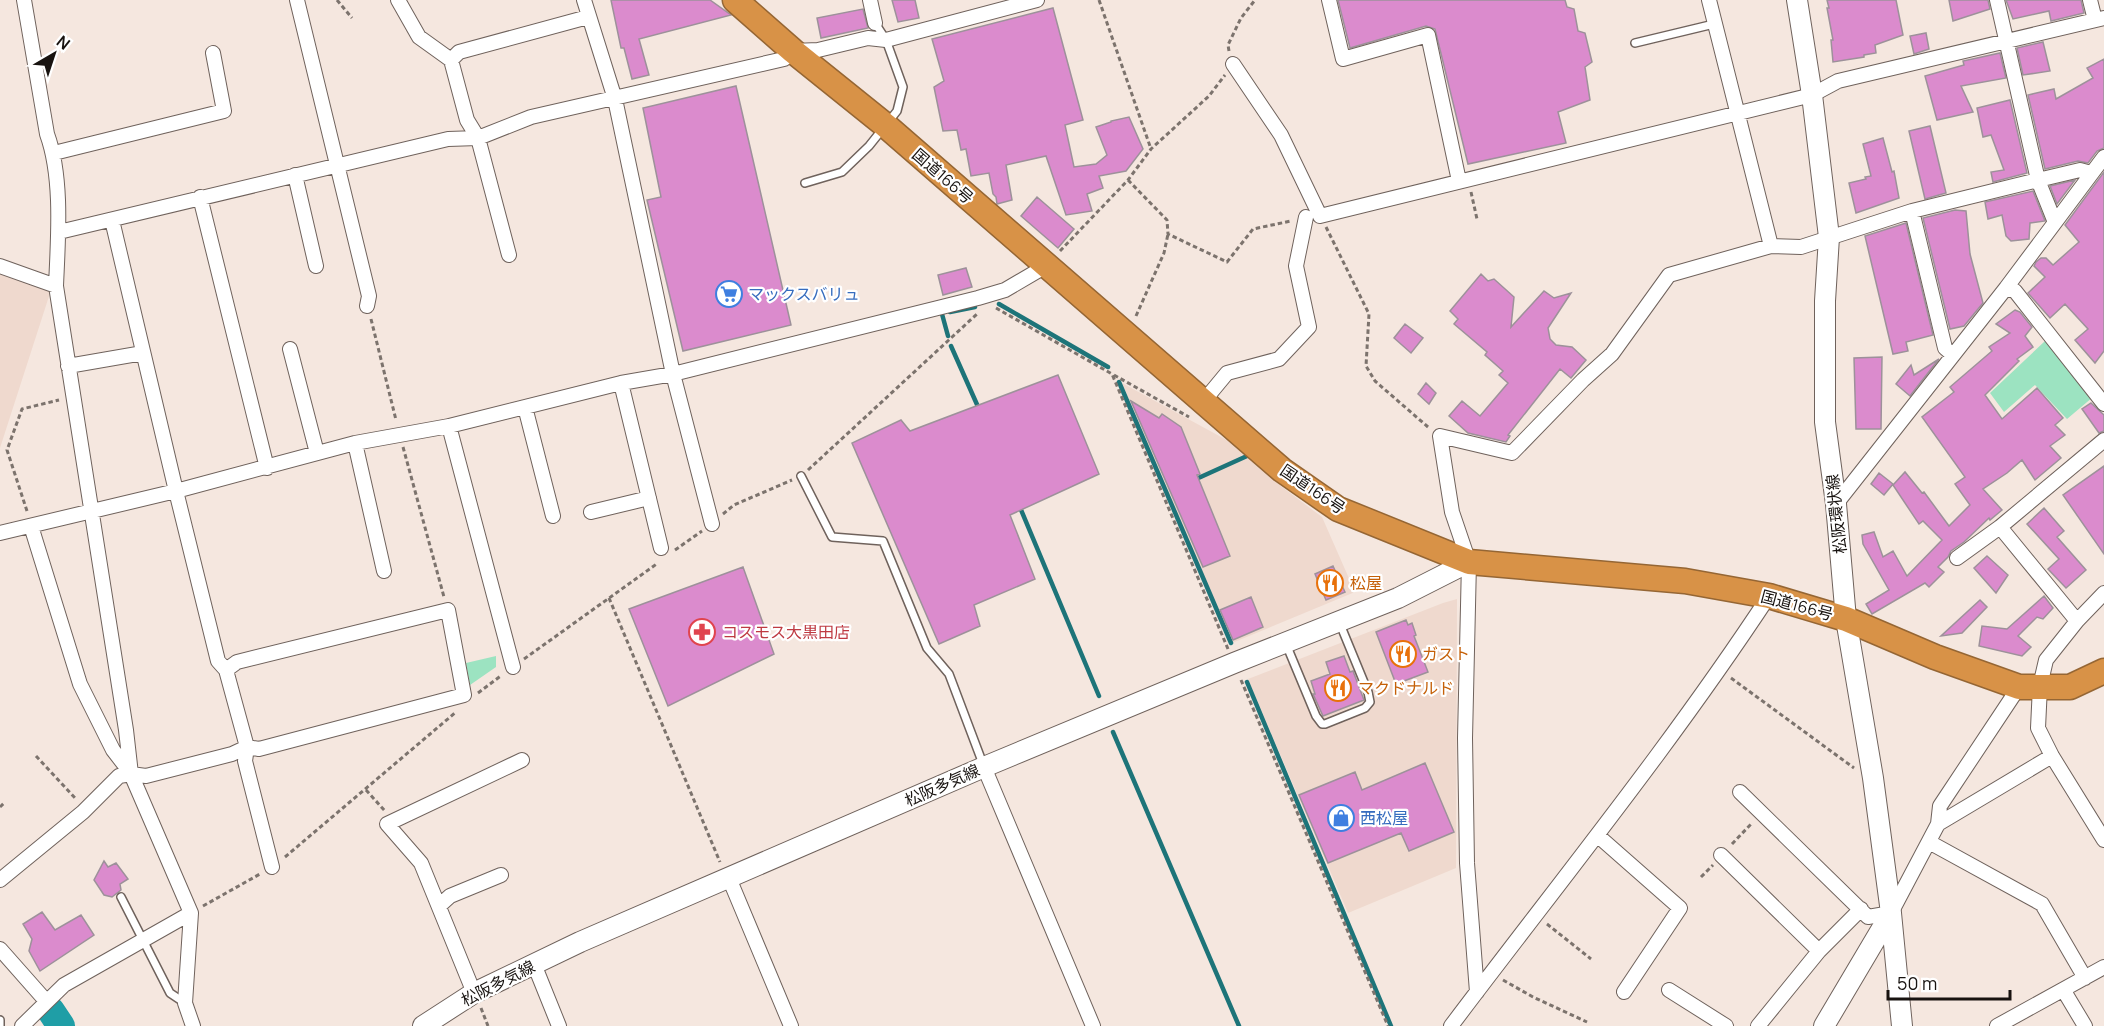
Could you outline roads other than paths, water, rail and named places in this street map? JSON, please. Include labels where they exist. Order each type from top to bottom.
[{"type":"highway","name":"国道166号","points":[[735,0],[793,51],[885,125],[1282,470],[1338,509],[1469,562],[1685,581],[1769,596],[1846,619],[1935,657],[2030,687],[2070,687],[2104,671]]},
{"type":"main road","name":"松阪環状線","points":[[1797,0],[1812,95],[1829,237],[1825,301],[1825,422],[1836,504],[1846,619],[1873,778],[1891,913],[1902,1026]]},
{"type":"main road","name":"松阪多気線","points":[[423,1026],[474,993],[725,871],[1398,598],[1469,562]]},
{"type":"main road","points":[[1824,1026],[1891,913]]},
{"type":"street","points":[[24,0],[47,134],[54,153],[59,232],[56,286],[131,774]]},
{"type":"street","points":[[297,0],[369,296],[367,306]]},
{"type":"street","points":[[398,0],[419,37],[451,60],[467,120],[478,138],[509,255]]},
{"type":"street","points":[[584,0],[615,99],[674,374],[712,524]]},
{"type":"street","points":[[870,0],[875,23]]},
{"type":"street","points":[[59,232],[448,139],[478,138],[531,117],[784,59],[793,51],[818,50],[868,38],[886,40],[1037,0]]},
{"type":"street","points":[[1329,0],[1343,59],[1428,35],[1463,179]]},
{"type":"street","points":[[1709,0],[1771,246]]},
{"type":"street","points":[[1997,0],[2038,180],[2054,220]]},
{"type":"street","points":[[1313,217],[1812,95],[1838,81],[2100,19],[2091,0]]},
{"type":"street","points":[[451,60],[459,52],[588,17]]},
{"type":"street","points":[[54,153],[224,111],[213,53]]},
{"type":"street","points":[[1207,405],[1227,373],[1279,358],[1309,327],[1296,266],[1313,217],[1281,135],[1233,64]]},
{"type":"street","points":[[1836,504],[2006,288],[2054,220],[2104,156]]},
{"type":"street","points":[[1477,992],[1467,863],[1465,738],[1469,562],[1452,512],[1440,436],[1512,453],[1575,388],[1612,354],[1669,274],[1771,246],[1801,247],[1912,211],[2038,180],[2080,170],[2091,173]]},
{"type":"street","points":[[296,175],[316,266]]},
{"type":"street","points":[[200,197],[267,468]]},
{"type":"street","points":[[1912,211],[1944,348],[1953,355]]},
{"type":"street","points":[[112,220],[218,661],[226,670],[247,747],[244,761],[272,867]]},
{"type":"street","points":[[0,266],[56,286]]},
{"type":"street","points":[[0,533],[267,468],[355,443],[449,426],[621,383],[674,374],[982,301],[1046,266]]},
{"type":"street","points":[[2006,288],[2015,291],[2104,404]]},
{"type":"street","points":[[290,349],[317,453]]},
{"type":"street","points":[[68,366],[143,353]]},
{"type":"street","points":[[621,383],[663,553]]},
{"type":"street","points":[[525,407],[553,516]]},
{"type":"street","points":[[449,426],[513,667]]},
{"type":"street","points":[[1957,558],[2000,527],[2104,440]]},
{"type":"street","points":[[355,443],[384,571]]},
{"type":"street","points":[[591,512],[648,498]]},
{"type":"street","points":[[32,526],[80,684],[113,750],[131,774],[191,913],[185,1003],[193,1026]]},
{"type":"street","points":[[2000,527],[2077,621]]},
{"type":"street","points":[[1740,792],[1868,917],[1891,913],[1938,824],[1940,806],[2030,687],[2046,660],[2077,621],[2104,593]]},
{"type":"street","points":[[1455,1023],[1720,669],[1769,596]]},
{"type":"street","points":[[0,880],[89,806],[119,776],[131,774],[146,776],[232,754],[247,747],[260,749],[464,696],[448,610],[237,662],[226,670]]},
{"type":"street","points":[[2030,687],[2038,728],[2052,756],[2104,840]]},
{"type":"street","points":[[1938,824],[2052,756]]},
{"type":"street","points":[[474,993],[421,863],[387,824],[522,760]]},
{"type":"street","points":[[984,767],[1093,1026]]},
{"type":"street","points":[[1597,835],[1680,908],[1624,992]]},
{"type":"street","points":[[1929,842],[2042,904],[2085,978]]},
{"type":"street","points":[[1721,855],[1819,951]]},
{"type":"street","points":[[725,871],[791,1026]]},
{"type":"street","points":[[439,906],[450,896],[501,875]]},
{"type":"street","points":[[1758,1026],[1819,951],[1861,909]]},
{"type":"street","points":[[22,1026],[64,985],[191,913]]},
{"type":"street","points":[[0,949],[46,1001]]},
{"type":"street","points":[[534,964],[559,1026]]},
{"type":"street","points":[[1997,1026],[2104,967]]},
{"type":"street","points":[[1669,990],[1726,1026]]},
{"type":"street","points":[[2064,991],[2085,1026]]},
{"type":"lane","points":[[805,183],[842,172],[869,146],[897,111],[903,87],[886,40],[875,23]]},
{"type":"lane","points":[[1635,44],[1714,24]]},
{"type":"lane","points":[[801,476],[832,537],[883,541],[927,648],[949,674],[984,767]]},
{"type":"lane","points":[[1286,642],[1316,716],[1322,724],[1365,708],[1370,702],[1368,692],[1339,621]]},
{"type":"lane","points":[[121,897],[170,993],[185,1003]]},
{"type":"lane","points":[[0,1020],[0,1026]]},
{"type":"waterway","points":[[999,304],[1108,367]]},
{"type":"waterway","points":[[950,312],[975,307]]},
{"type":"waterway","points":[[942,314],[948,336]]},
{"type":"waterway","points":[[951,346],[979,409]]},
{"type":"waterway","points":[[1119,382],[1231,643]]},
{"type":"waterway","points":[[1194,480],[1247,456]]},
{"type":"waterway","points":[[1019,505],[1099,696]]},
{"type":"waterway","points":[[1247,682],[1391,1026]]},
{"type":"waterway","points":[[1113,732],[1239,1026]]},
{"type":"waterway","points":[[51,1011],[61,1026]]},
{"type":"place","name":"マックスバリュ","points":[[729,294]]},
{"type":"place","name":"松屋","points":[[1330,583]]},
{"type":"place","name":"コスモス大黒田店","points":[[702,632]]},
{"type":"place","name":"ガスト","points":[[1403,654]]},
{"type":"place","name":"マクドナルド","points":[[1338,688]]},
{"type":"place","name":"西松屋","points":[[1341,818]]}]
